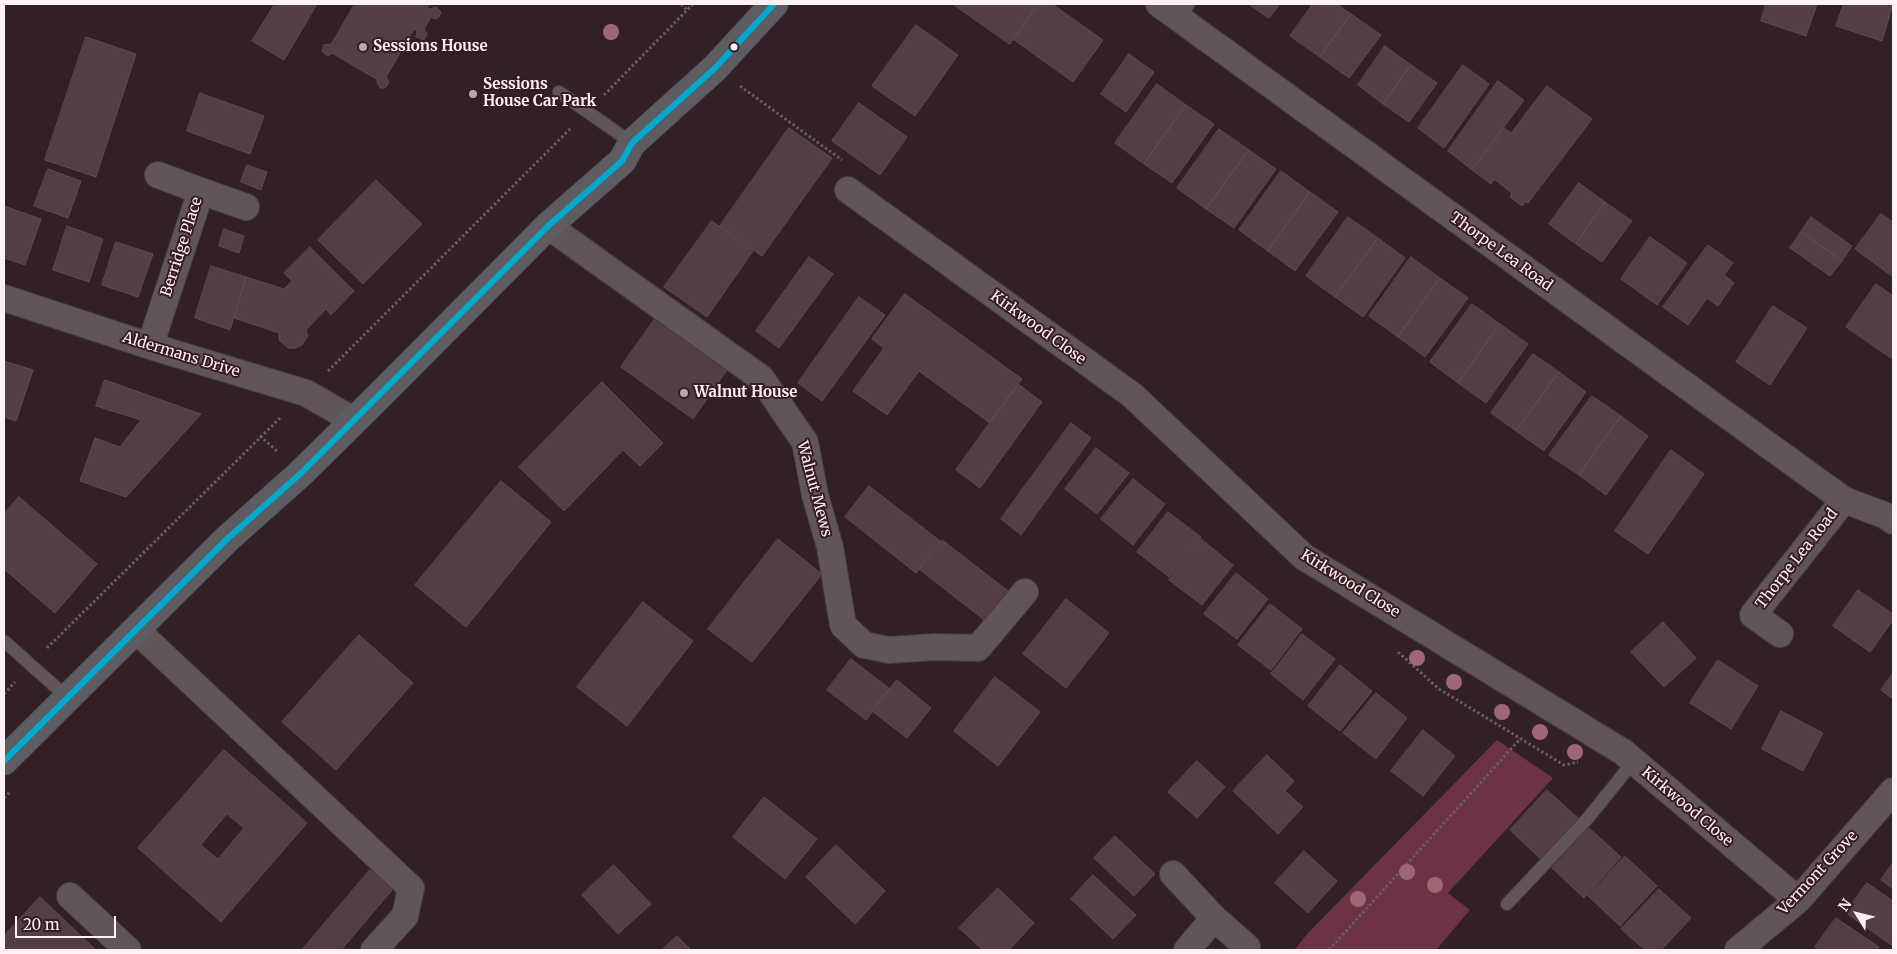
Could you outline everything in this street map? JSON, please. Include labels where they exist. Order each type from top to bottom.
[{"type":"main road","points":[[4,761],[227,540],[290,483],[548,226],[622,160],[632,144],[715,68],[774,4]]},
{"type":"street","name":"Thorpe Lea Road","points":[[1176,9],[1844,500],[1884,515],[1893,521]]},
{"type":"street","name":"Berridge Place","points":[[150,346],[201,191],[158,175]]},
{"type":"street","name":"Kirkwood Close","points":[[848,190],[1132,395],[1304,557],[1634,761],[1798,900]]},
{"type":"street","points":[[201,191],[246,207]]},
{"type":"street","name":"Walnut Mews","points":[[548,226],[761,378],[805,442],[815,495],[830,547],[843,625],[864,645],[889,650],[936,647],[978,648],[1025,592]]},
{"type":"street","name":"Aldermans Drive","points":[[4,298],[150,346],[306,393],[353,420]]},
{"type":"street","name":"Thorpe Lea Road","points":[[1780,634],[1753,615],[1844,500]]},
{"type":"street","points":[[136,630],[412,888],[405,916],[374,950]]},
{"type":"street","name":"Vermont Grove","points":[[1738,950],[1798,900],[1893,792]]},
{"type":"street","points":[[1173,874],[1214,918],[1246,947]]},
{"type":"street","points":[[70,896],[128,950]]},
{"type":"street","points":[[1187,950],[1214,918]]},
{"type":"lane","points":[[559,92],[632,144]]},
{"type":"lane","points":[[4,641],[68,698]]},
{"type":"lane","points":[[1507,904],[1588,818],[1634,761]]},
{"type":"path","points":[[681,4],[687,10]]},
{"type":"path","points":[[4,694],[31,664],[588,112],[693,4]]},
{"type":"path","points":[[715,68],[850,165],[848,190]]},
{"type":"path","points":[[1329,950],[1521,738]]},
{"type":"shaded area","points":[[1497,740],[1553,778],[1448,893],[1470,910],[1436,950],[1294,950],[1308,933]]},
{"type":"building","points":[[275,4],[317,4],[284,60],[252,41]]},
{"type":"building","name":"Sessions House","points":[[355,4],[430,4],[427,8],[436,7],[441,12],[439,17],[435,19],[431,17],[424,29],[427,34],[424,40],[416,37],[417,31],[414,29],[386,77],[389,82],[385,88],[380,88],[378,80],[332,53],[328,56],[322,51],[324,45],[331,44]]},
{"type":"building","points":[[953,4],[1039,4],[1010,44]]},
{"type":"building","points":[[1039,4],[1052,4],[1103,40],[1073,82],[1013,39]]},
{"type":"building","points":[[1249,4],[1280,4],[1269,18]]},
{"type":"building","points":[[1313,4],[1337,4],[1351,14],[1320,57],[1290,36]]},
{"type":"building","points":[[1766,4],[1817,4],[1806,36],[1761,21]]},
{"type":"building","points":[[1844,4],[1893,4],[1882,41],[1836,26]]},
{"type":"building","points":[[1351,14],[1381,35],[1349,78],[1320,57]]},
{"type":"building","points":[[916,25],[958,55],[915,116],[872,86]]},
{"type":"building","points":[[86,37],[136,54],[96,177],[45,160]]},
{"type":"building","points":[[1385,46],[1411,65],[1383,104],[1358,85]]},
{"type":"building","points":[[1129,54],[1154,72],[1126,112],[1101,94]]},
{"type":"building","points":[[1411,65],[1437,83],[1409,122],[1383,104]]},
{"type":"building","points":[[1463,65],[1489,84],[1444,148],[1418,128]]},
{"type":"building","points":[[1498,81],[1524,100],[1472,170],[1448,151]]},
{"type":"building","points":[[1157,84],[1186,105],[1144,164],[1115,143]]},
{"type":"building","points":[[1547,86],[1592,119],[1528,203],[1526,201],[1522,206],[1510,197],[1512,193],[1494,179],[1491,184],[1472,170],[1504,128],[1511,133]]},
{"type":"building","points":[[200,93],[264,116],[250,154],[187,131]]},
{"type":"building","points":[[859,103],[907,137],[880,175],[832,141]]},
{"type":"building","points":[[1186,105],[1214,124],[1172,183],[1144,164]]},
{"type":"building","points":[[789,128],[832,158],[762,256],[720,226]]},
{"type":"building","points":[[1219,129],[1249,150],[1206,209],[1177,188]]},
{"type":"building","points":[[1249,150],[1276,169],[1234,228],[1206,209]]},
{"type":"building","points":[[247,165],[267,172],[261,190],[241,182]]},
{"type":"building","points":[[48,169],[81,181],[68,218],[34,206]]},
{"type":"building","points":[[1281,171],[1310,192],[1268,251],[1239,230]]},
{"type":"building","points":[[376,180],[422,224],[363,284],[318,240]]},
{"type":"building","points":[[1579,183],[1605,202],[1576,244],[1549,224]]},
{"type":"building","points":[[1310,192],[1338,212],[1295,271],[1268,251]]},
{"type":"building","points":[[1605,202],[1632,221],[1602,262],[1576,244]]},
{"type":"building","points":[[4,206],[41,219],[25,265],[4,258]]},
{"type":"building","points":[[1881,214],[1893,222],[1893,277],[1855,249]]},
{"type":"building","points":[[1348,217],[1378,238],[1335,297],[1306,276]]},
{"type":"building","points":[[1811,217],[1852,246],[1842,261],[1801,232]]},
{"type":"building","points":[[712,221],[753,251],[707,317],[664,287]]},
{"type":"building","points":[[67,226],[103,239],[89,282],[53,270]]},
{"type":"building","points":[[224,229],[244,236],[239,253],[219,246]]},
{"type":"building","points":[[1801,232],[1842,261],[1830,276],[1790,248]]},
{"type":"building","points":[[1650,237],[1687,263],[1657,305],[1621,279]]},
{"type":"building","points":[[1378,238],[1405,258],[1363,317],[1335,297]]},
{"type":"building","points":[[116,242],[153,254],[138,297],[102,285]]},
{"type":"building","points":[[1708,245],[1733,263],[1724,275],[1734,283],[1718,306],[1707,298],[1688,325],[1663,307]]},
{"type":"building","points":[[310,247],[354,291],[331,315],[326,309],[306,330],[308,336],[302,345],[296,348],[288,348],[279,340],[279,333],[234,318],[246,277],[284,289],[292,281],[284,273]]},
{"type":"building","points":[[809,257],[833,274],[779,348],[756,331]]},
{"type":"building","points":[[1411,257],[1440,278],[1398,337],[1369,316]]},
{"type":"building","points":[[211,266],[246,277],[230,330],[195,318]]},
{"type":"building","points":[[1440,278],[1468,298],[1425,357],[1398,337]]},
{"type":"building","points":[[1876,284],[1893,296],[1893,355],[1891,358],[1846,327]]},
{"type":"building","points":[[905,294],[1022,379],[990,423],[919,371],[887,415],[853,391],[884,348],[872,339]]},
{"type":"building","points":[[859,297],[885,315],[822,401],[798,383]]},
{"type":"building","points":[[1472,304],[1500,324],[1458,383],[1430,362]]},
{"type":"building","points":[[1773,306],[1807,328],[1770,385],[1736,362]]},
{"type":"building","name":"Walnut House","points":[[657,316],[729,367],[693,419],[621,367]]},
{"type":"building","points":[[1500,324],[1528,344],[1486,403],[1458,383]]},
{"type":"building","points":[[1533,354],[1559,372],[1516,431],[1491,413]]},
{"type":"building","points":[[4,361],[33,370],[16,421],[4,417]]},
{"type":"building","points":[[1559,372],[1586,392],[1544,451],[1516,431]]},
{"type":"building","points":[[105,380],[201,414],[126,497],[80,481],[95,438],[120,447],[141,420],[96,406]]},
{"type":"building","points":[[602,382],[663,443],[640,466],[623,450],[564,511],[519,467]]},
{"type":"building","points":[[1018,384],[1042,402],[980,488],[956,470]]},
{"type":"building","points":[[1592,396],[1621,416],[1579,475],[1549,455]]},
{"type":"building","points":[[1621,416],[1648,436],[1606,495],[1579,475]]},
{"type":"building","points":[[1071,423],[1091,438],[1021,535],[1001,519]]},
{"type":"building","points":[[1096,448],[1129,473],[1097,514],[1065,489]]},
{"type":"building","points":[[1671,450],[1704,474],[1648,554],[1615,531]]},
{"type":"building","points":[[1133,479],[1165,504],[1133,545],[1101,519]]},
{"type":"building","points":[[501,481],[551,522],[466,627],[415,585]]},
{"type":"building","points":[[869,486],[940,541],[916,573],[845,517]]},
{"type":"building","points":[[19,497],[97,564],[55,613],[4,569],[4,514]]},
{"type":"building","points":[[1168,512],[1201,537],[1169,577],[1137,552]]},
{"type":"building","points":[[778,539],[822,574],[752,662],[708,629]]},
{"type":"building","points":[[1201,539],[1233,565],[1202,605],[1169,580]]},
{"type":"building","points":[[942,540],[1016,597],[992,626],[919,569]]},
{"type":"building","points":[[1236,573],[1268,599],[1237,639],[1204,614]]},
{"type":"building","points":[[1858,590],[1893,614],[1893,620],[1870,652],[1833,626]]},
{"type":"building","points":[[1066,599],[1109,633],[1066,688],[1023,654]]},
{"type":"building","points":[[643,602],[693,641],[627,726],[577,687]]},
{"type":"building","points":[[1270,604],[1302,629],[1271,670],[1238,645]]},
{"type":"building","points":[[1663,622],[1696,658],[1664,687],[1631,652]]},
{"type":"building","points":[[1302,634],[1335,659],[1303,700],[1271,674]]},
{"type":"building","points":[[359,635],[413,683],[336,770],[282,722]]},
{"type":"building","points":[[851,659],[890,689],[866,720],[827,690]]},
{"type":"building","points":[[1718,660],[1758,686],[1731,729],[1690,703]]},
{"type":"building","points":[[1340,665],[1372,691],[1340,731],[1308,706]]},
{"type":"building","points":[[1893,673],[1893,699],[1881,690]]},
{"type":"building","points":[[995,677],[1040,712],[998,766],[954,731]]},
{"type":"building","points":[[897,680],[931,708],[907,738],[872,711]]},
{"type":"building","points":[[1376,693],[1407,718],[1376,759],[1343,733]]},
{"type":"building","points":[[1781,711],[1823,733],[1803,771],[1762,749]]},
{"type":"building","points":[[1423,730],[1455,756],[1423,796],[1391,771]]},
{"type":"building","points":[[224,750],[307,823],[221,922],[138,848]],"holes":[[[227,814],[244,828],[218,859],[201,845]]]},
{"type":"building","points":[[1267,755],[1294,781],[1285,791],[1303,807],[1278,834],[1233,791]]},
{"type":"building","points":[[1197,761],[1225,787],[1197,818],[1168,792]]},
{"type":"building","points":[[1547,790],[1579,819],[1542,860],[1510,830]]},
{"type":"building","points":[[764,797],[817,839],[785,879],[733,837]]},
{"type":"building","points":[[1589,828],[1621,857],[1584,898],[1552,868]]},
{"type":"building","points":[[1115,836],[1155,874],[1134,896],[1094,858]]},
{"type":"building","points":[[836,845],[885,891],[855,924],[806,877]]},
{"type":"building","points":[[1304,851],[1337,881],[1308,913],[1275,883]]},
{"type":"building","points":[[1625,856],[1657,886],[1620,926],[1588,896]]},
{"type":"building","points":[[1893,863],[1893,889],[1881,880]]},
{"type":"building","points":[[614,865],[651,904],[618,934],[582,895]]},
{"type":"building","points":[[370,870],[393,889],[341,950],[302,950]]},
{"type":"building","points":[[1093,875],[1136,915],[1113,939],[1071,899]]},
{"type":"building","points":[[1867,883],[1893,901],[1893,946],[1846,913]]},
{"type":"building","points":[[998,888],[1034,923],[1009,950],[983,950],[959,928]]},
{"type":"building","points":[[1659,889],[1691,918],[1661,950],[1645,950],[1621,929]]},
{"type":"building","points":[[40,897],[96,950],[4,950],[4,936]]},
{"type":"building","points":[[1836,918],[1879,947],[1877,950],[1821,950],[1815,947]]},
{"type":"building","points":[[677,936],[691,950],[662,950]]},
{"type":"transit line","points":[[4,761],[227,539],[300,474],[548,226],[622,161],[632,143],[715,68],[774,4]]},
{"type":"place","name":"Sessions House","points":[[363,47]]},
{"type":"place","name":"Sessions House Car Park","points":[[473,94]]},
{"type":"place","name":"Walnut House","points":[[684,393]]}]
